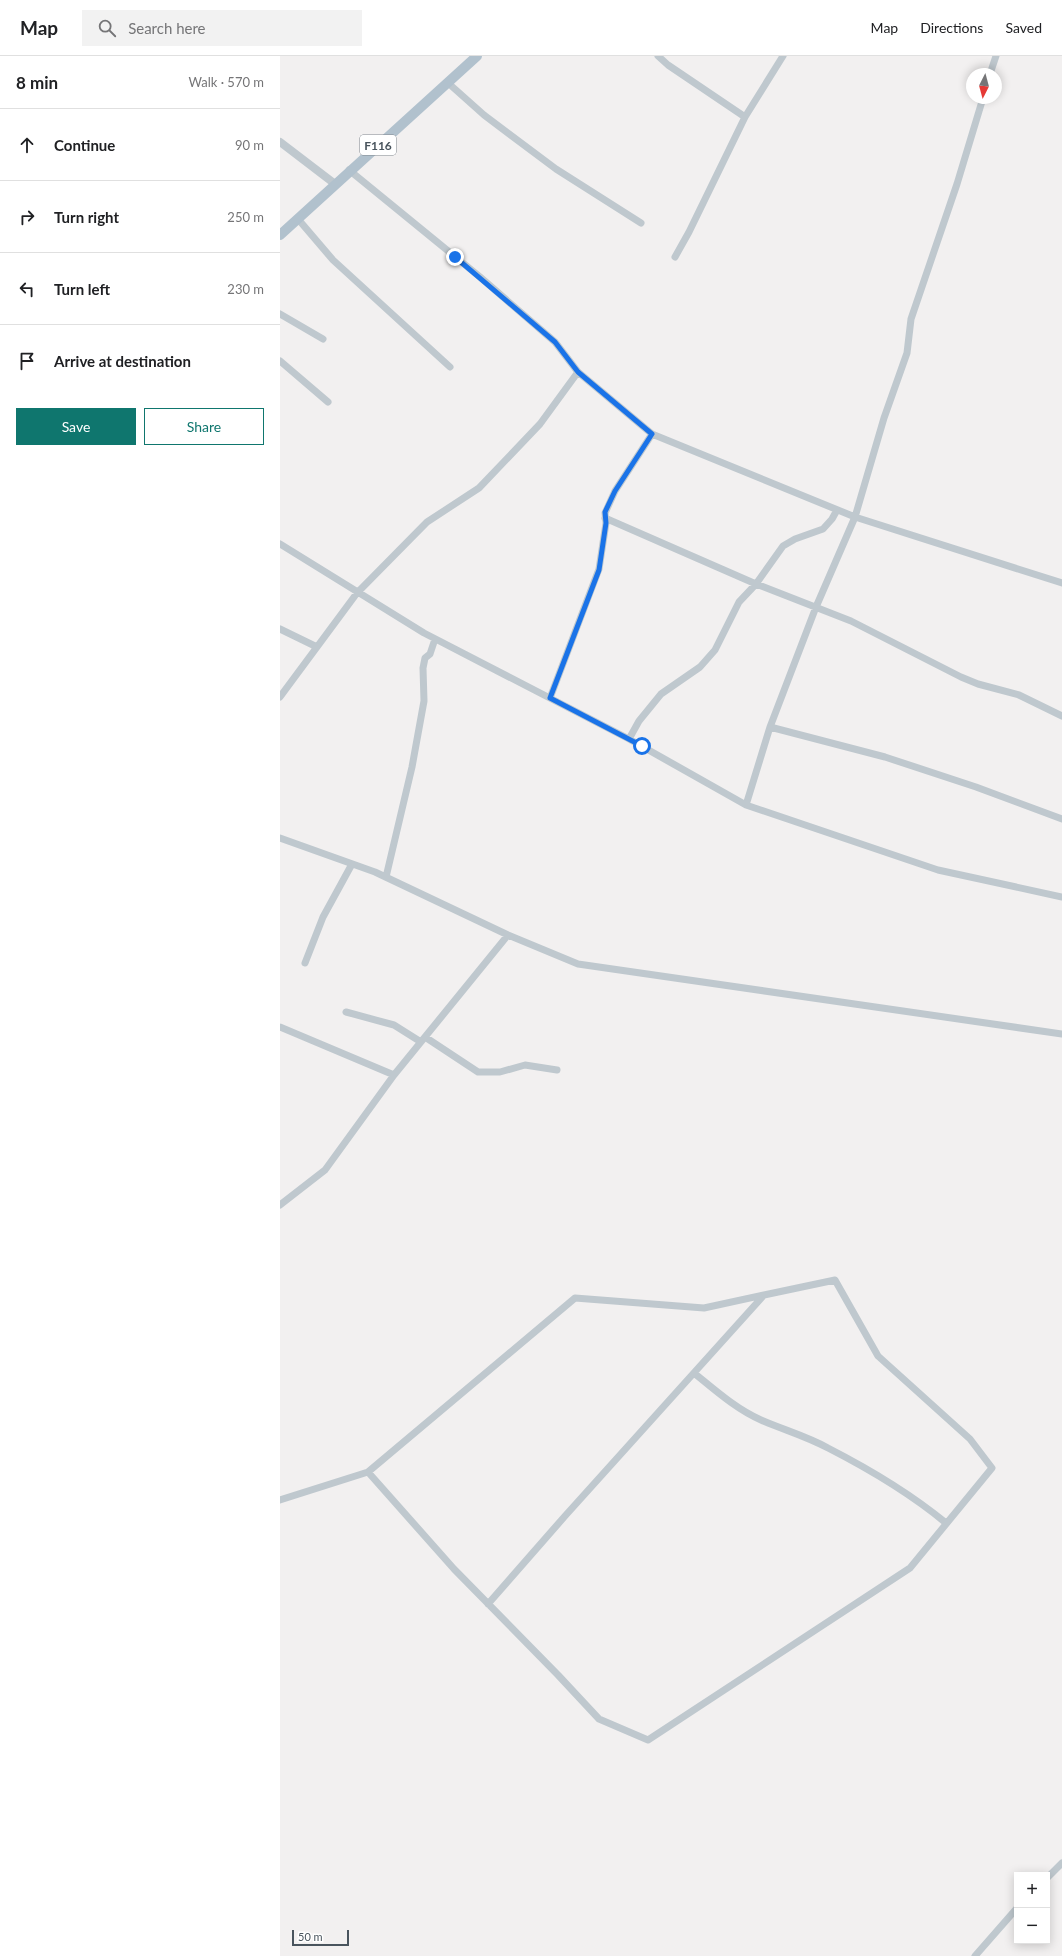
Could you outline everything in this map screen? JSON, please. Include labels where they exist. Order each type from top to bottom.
[{"type":"main road","name":"F116","points":[[280,235],[477,56]]},
{"type":"street","points":[[658,56],[668,65],[745,116]]},
{"type":"street","points":[[675,257],[689,232],[745,116],[783,56]]},
{"type":"street","points":[[992,68],[996,56]]},
{"type":"street","points":[[447,82],[484,115],[556,169],[641,223]]},
{"type":"street","points":[[746,805],[770,727],[816,608],[855,517],[884,418],[907,353],[911,319],[957,184],[981,104]]},
{"type":"street","points":[[280,142],[335,184]]},
{"type":"street","points":[[350,170],[480,277],[555,342],[578,372],[652,434],[855,517],[1062,583]]},
{"type":"street","points":[[298,219],[333,260],[450,368]]},
{"type":"street","points":[[280,314],[323,339]]},
{"type":"street","points":[[280,361],[328,402]]},
{"type":"street","points":[[280,697],[357,593],[427,522],[479,488],[540,424],[578,372]]},
{"type":"street","points":[[550,698],[599,570],[606,523],[605,512],[615,491],[652,434]]},
{"type":"street","points":[[629,739],[639,721],[661,694],[700,667],[715,650],[740,602],[756,584],[783,546],[795,539],[823,529],[832,519],[837,510]]},
{"type":"street","points":[[605,518],[756,584],[851,621],[978,684],[1019,695],[1062,716]]},
{"type":"street","points":[[280,544],[357,593],[435,639],[629,739],[746,805],[938,870],[1062,897]]},
{"type":"street","points":[[280,629],[318,647]]},
{"type":"street","points":[[386,877],[412,767],[424,701],[423,668],[435,639]]},
{"type":"street","points":[[770,727],[885,757],[976,787],[1062,818]]},
{"type":"street","points":[[280,838],[386,877],[508,935],[578,964],[1062,1034]]},
{"type":"street","points":[[305,963],[323,917],[352,864]]},
{"type":"street","points":[[280,1205],[324,1170],[394,1075],[508,935]]},
{"type":"street","points":[[346,1012],[394,1025],[478,1072],[500,1072],[525,1065],[557,1070]]},
{"type":"street","points":[[280,1027],[394,1075]]},
{"type":"street","points":[[280,1500],[368,1472],[575,1298],[704,1308],[834,1280],[878,1356],[970,1439],[992,1468],[910,1568],[648,1740],[599,1720],[558,1675],[454,1569],[368,1472]]},
{"type":"street","points":[[488,1604],[764,1295]]},
{"type":"street","points":[[694,1373],[730,1401],[754,1416],[796,1432],[829,1448],[928,1509],[946,1523]]},
{"type":"street","points":[[1050,1875],[1062,1863]]},
{"type":"street","points":[[975,1956],[1014,1911]]},
{"type":"route","points":[[455,257],[555,342],[578,372],[652,434],[628,468],[605,512],[606,523],[599,570],[550,698],[642,746]]}]
